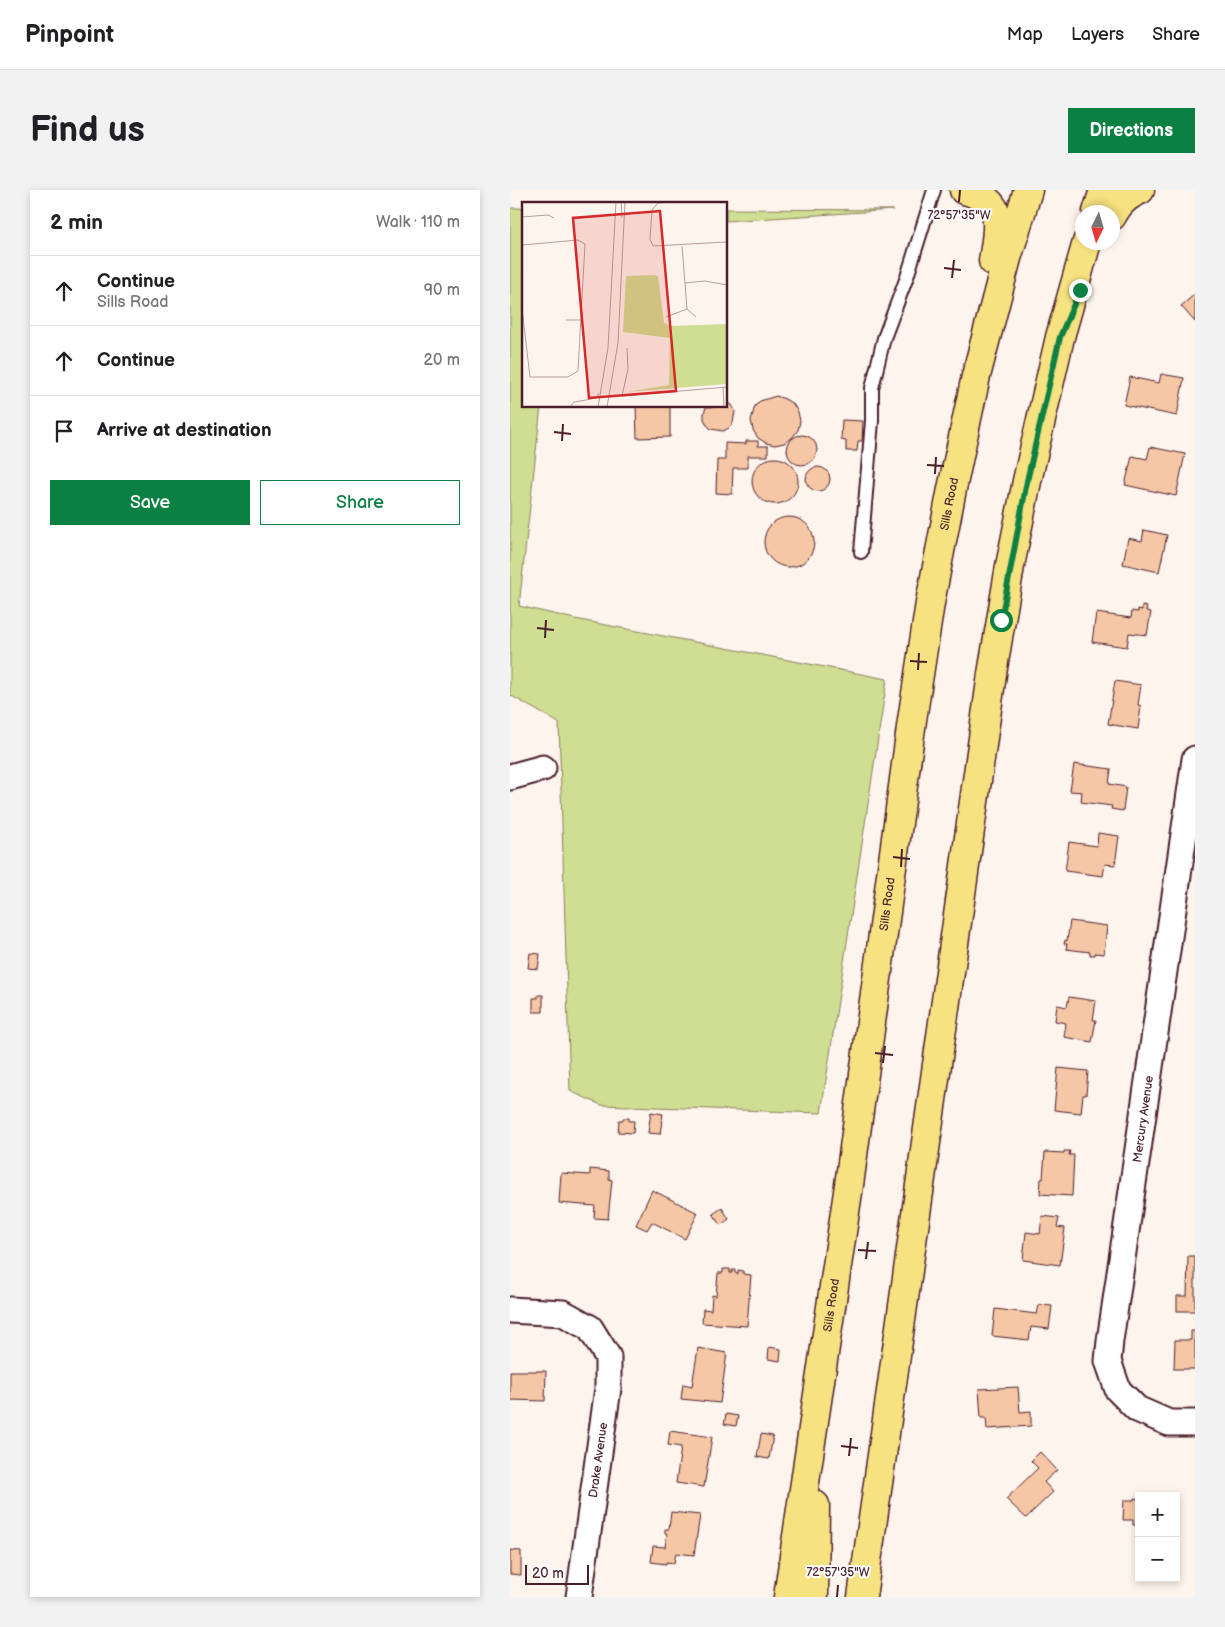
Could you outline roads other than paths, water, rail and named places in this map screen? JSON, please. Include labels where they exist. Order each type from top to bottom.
[{"type":"main road","points":[[964,190],[988,200],[998,218],[998,229],[976,376]]},
{"type":"main road","name":"Sills Road","points":[[788,1597],[815,1423],[930,603],[976,376],[1007,258],[1028,190]]},
{"type":"main road","points":[[1099,205],[1104,190]]},
{"type":"main road","points":[[1118,205],[1126,196],[1140,190]]},
{"type":"main road","points":[[862,1597],[992,674],[1010,566],[1027,481],[1060,337],[1086,250]]},
{"type":"main road","points":[[1060,337],[1098,250]]},
{"type":"main road","points":[[814,1597],[815,1423]]},
{"type":"street","name":"Mercury Avenue","points":[[1195,759],[1192,798],[1108,1361],[1118,1390],[1136,1409],[1169,1423],[1195,1423]]},
{"type":"street","points":[[510,777],[543,768]]},
{"type":"street","name":"Drake Avenue","points":[[510,1310],[563,1313],[590,1328],[608,1357],[608,1388],[579,1597]]},
{"type":"lane","points":[[862,552],[872,421],[872,388],[884,338],[907,277],[934,190]]}]
